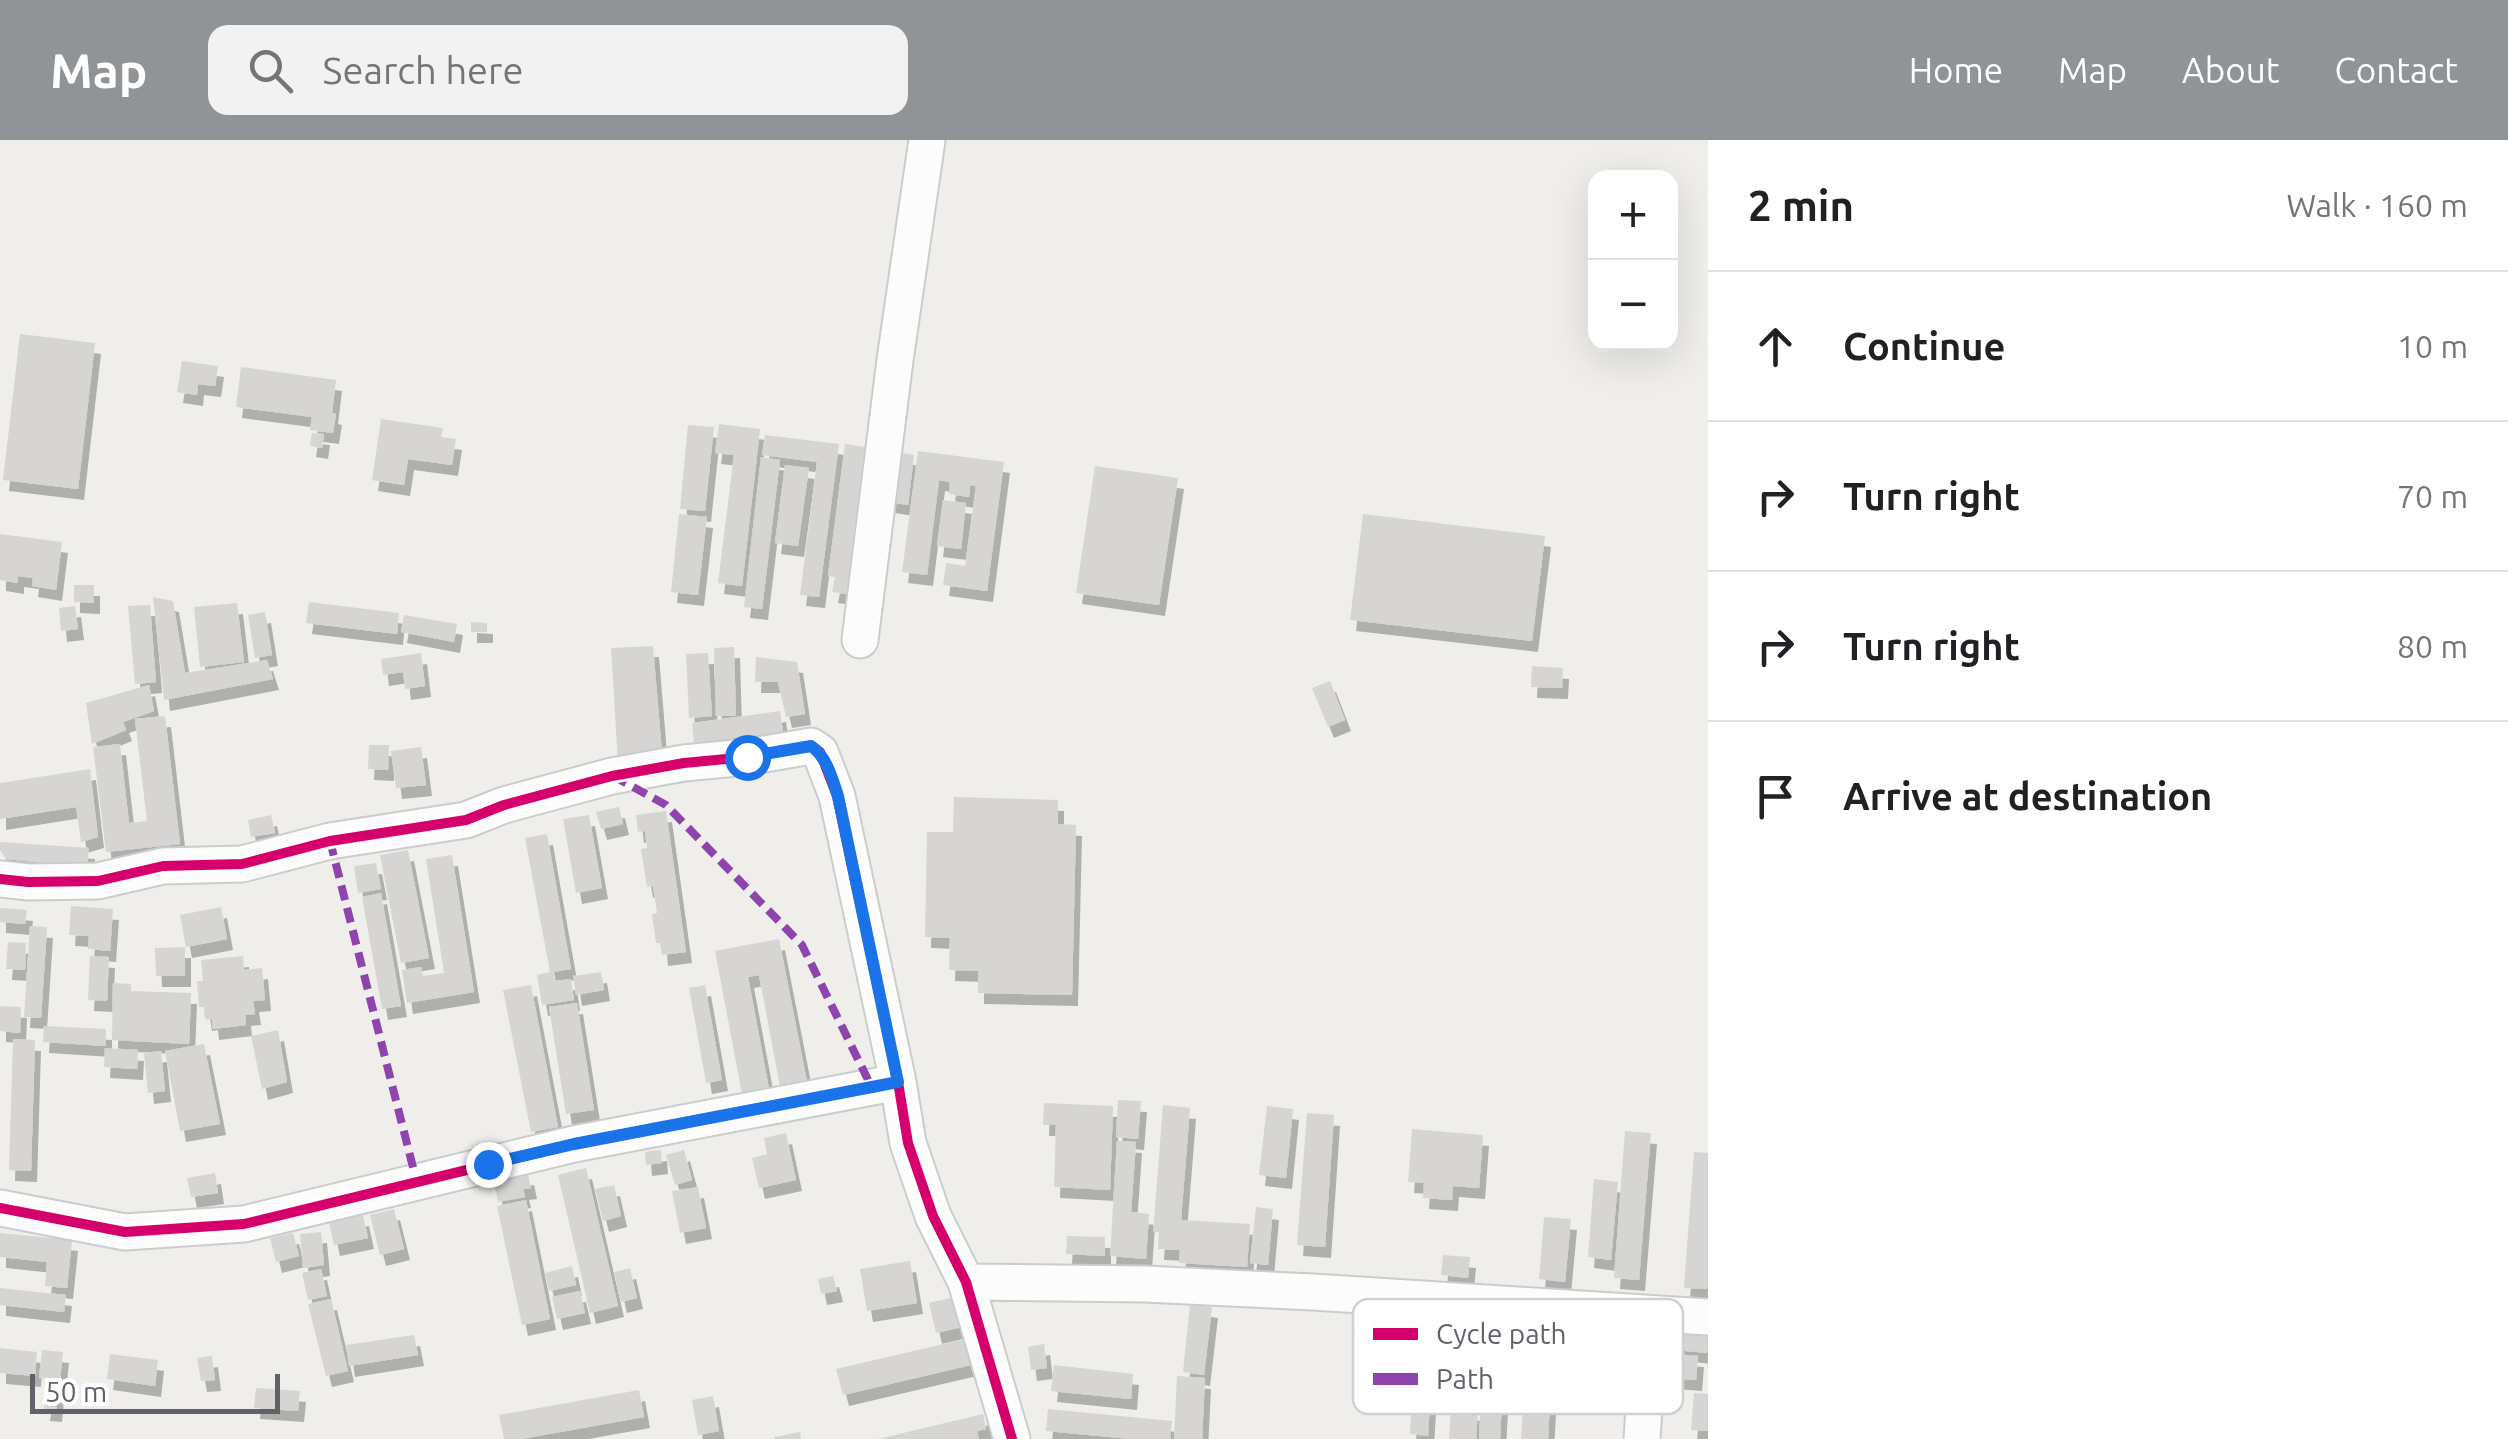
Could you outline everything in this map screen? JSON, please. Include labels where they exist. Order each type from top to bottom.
[{"type":"street","points":[[860,640],[927,140]]},
{"type":"street","points":[[0,879],[98,881],[163,866],[242,864],[330,841],[466,820],[612,776],[811,746],[820,752],[838,796],[908,1143],[933,1216],[966,1282],[1012,1439]]},
{"type":"street","points":[[0,1208],[126,1232],[244,1224],[574,1144],[898,1082]]},
{"type":"street","points":[[966,1282],[1146,1284],[1414,1299]]},
{"type":"street","points":[[1683,1316],[1708,1317]]},
{"type":"street","points":[[1642,1439],[1644,1414]]},
{"type":"building","points":[[20,334],[95,343],[78,489],[3,480]]},
{"type":"building","points":[[182,361],[218,366],[215,386],[198,384],[197,395],[177,392]]},
{"type":"building","points":[[241,367],[336,380],[333,433],[310,430],[312,417],[236,407]]},
{"type":"building","points":[[381,419],[443,428],[441,437],[456,439],[452,465],[408,459],[404,485],[372,480]]},
{"type":"building","points":[[719,424],[760,429],[742,586],[718,583],[734,455],[715,453]]},
{"type":"building","points":[[688,425],[714,427],[705,511],[680,509]]},
{"type":"building","points":[[312,433],[324,434],[322,448],[310,446]]},
{"type":"building","points":[[765,435],[839,444],[819,597],[800,595],[817,462],[762,455]]},
{"type":"building","points":[[845,444],[873,448],[854,595],[832,592],[835,577],[828,576]]},
{"type":"building","points":[[918,451],[1004,462],[987,591],[943,585],[946,563],[965,566],[976,486],[970,485],[969,497],[949,494],[950,482],[939,480],[927,575],[902,572]]},
{"type":"building","points":[[896,452],[914,455],[908,505],[889,502]]},
{"type":"building","points":[[761,457],[780,460],[762,609],[744,607]]},
{"type":"building","points":[[785,465],[809,468],[798,546],[775,543]]},
{"type":"building","points":[[1095,466],[1178,478],[1159,605],[1076,593]]},
{"type":"building","points":[[943,500],[966,503],[961,549],[937,546]]},
{"type":"building","points":[[679,514],[707,517],[698,595],[671,592]]},
{"type":"building","points":[[1363,514],[1545,536],[1532,641],[1350,620]]},
{"type":"building","points":[[0,534],[62,542],[56,590],[32,586],[33,578],[18,576],[18,583],[0,580]]},
{"type":"building","points":[[74,585],[94,585],[94,603],[74,602]]},
{"type":"building","points":[[153,597],[173,601],[185,673],[267,660],[273,679],[164,700]]},
{"type":"building","points":[[309,602],[399,613],[397,634],[306,623]]},
{"type":"building","points":[[237,603],[244,662],[200,667],[194,607]]},
{"type":"building","points":[[150,605],[156,682],[135,684],[128,606]]},
{"type":"building","points":[[75,606],[78,629],[61,631],[59,608]]},
{"type":"building","points":[[265,612],[272,655],[255,658],[248,615]]},
{"type":"building","points":[[404,615],[457,624],[454,642],[401,632]]},
{"type":"building","points":[[471,622],[487,623],[487,632],[471,632]]},
{"type":"building","points":[[653,646],[662,754],[618,764],[611,648]]},
{"type":"building","points":[[734,647],[736,716],[716,716],[714,648]]},
{"type":"building","points":[[421,653],[425,686],[405,689],[403,672],[383,675],[381,659]]},
{"type":"building","points":[[708,653],[712,716],[689,718],[686,654]]},
{"type":"building","points":[[756,657],[797,662],[805,714],[786,717],[778,682],[755,682]]},
{"type":"building","points":[[1532,666],[1563,668],[1562,688],[1531,687]]},
{"type":"building","points":[[1330,681],[1345,720],[1328,727],[1312,688]]},
{"type":"building","points":[[149,685],[154,711],[123,722],[126,730],[92,744],[86,703]]},
{"type":"building","points":[[780,711],[783,732],[694,743],[692,723]]},
{"type":"building","points":[[165,716],[180,844],[106,852],[93,747],[120,744],[129,823],[147,821],[135,719]]},
{"type":"building","points":[[369,745],[389,745],[388,770],[368,769]]},
{"type":"building","points":[[421,747],[426,785],[396,788],[391,751]]},
{"type":"building","points":[[90,769],[98,837],[81,842],[76,807],[0,819],[0,783]]},
{"type":"building","points":[[954,797],[1058,800],[1058,824],[1076,825],[1072,995],[978,993],[978,971],[949,970],[950,938],[925,937],[927,832],[953,832]]},
{"type":"building","points":[[619,807],[623,824],[601,829],[596,812]]},
{"type":"building","points":[[666,811],[686,952],[662,955],[652,914],[657,913],[653,886],[647,887],[641,849],[647,848],[645,831],[638,832],[636,815]]},
{"type":"building","points":[[271,815],[275,833],[251,837],[248,820]]},
{"type":"building","points":[[589,815],[602,888],[576,893],[563,819]]},
{"type":"building","points":[[547,834],[571,969],[553,972],[555,981],[571,979],[574,1000],[542,1005],[537,975],[550,972],[525,838]]},
{"type":"building","points":[[0,842],[89,848],[87,867],[6,859]]},
{"type":"building","points":[[408,850],[429,958],[401,963],[380,855]]},
{"type":"building","points":[[452,855],[474,992],[407,1003],[402,970],[421,967],[423,976],[444,973],[426,859]]},
{"type":"building","points":[[376,863],[381,889],[358,893],[354,866]]},
{"type":"building","points":[[381,893],[401,1006],[382,1009],[362,897]]},
{"type":"building","points":[[71,906],[113,909],[110,951],[88,949],[89,936],[69,935]]},
{"type":"building","points":[[221,907],[227,939],[186,947],[180,915]]},
{"type":"building","points":[[0,908],[27,910],[25,924],[0,922]]},
{"type":"building","points":[[30,926],[47,927],[41,1018],[24,1017]]},
{"type":"building","points":[[779,939],[807,1082],[780,1087],[759,975],[748,977],[769,1089],[742,1094],[715,951]]},
{"type":"building","points":[[8,942],[26,943],[25,970],[6,969]]},
{"type":"building","points":[[185,947],[185,976],[156,976],[155,948]]},
{"type":"building","points":[[90,956],[109,957],[107,1001],[88,1000]]},
{"type":"building","points":[[243,956],[244,970],[262,968],[265,1000],[253,1001],[255,1014],[245,1015],[246,1025],[213,1029],[212,1019],[206,1020],[204,1007],[199,1007],[197,981],[203,981],[201,960]]},
{"type":"building","points":[[601,972],[604,990],[576,995],[573,976]]},
{"type":"building","points":[[113,983],[131,984],[131,991],[191,993],[189,1044],[112,1040]]},
{"type":"building","points":[[531,985],[558,1127],[531,1132],[503,990]]},
{"type":"building","points":[[705,985],[722,1080],[706,1083],[689,988]]},
{"type":"building","points":[[577,1003],[594,1110],[566,1114],[549,1007]]},
{"type":"building","points":[[0,1006],[21,1007],[20,1033],[0,1031]]},
{"type":"building","points":[[44,1026],[106,1029],[106,1046],[43,1042]]},
{"type":"building","points":[[278,1030],[287,1082],[262,1089],[251,1036]]},
{"type":"building","points":[[13,1039],[35,1040],[31,1171],[9,1170]]},
{"type":"building","points":[[204,1044],[220,1124],[180,1131],[165,1051]]},
{"type":"building","points":[[105,1048],[138,1050],[137,1069],[104,1067]]},
{"type":"building","points":[[161,1051],[165,1091],[148,1093],[144,1053]]},
{"type":"building","points":[[1118,1100],[1141,1101],[1138,1139],[1116,1137]]},
{"type":"building","points":[[1044,1103],[1113,1106],[1110,1190],[1054,1187],[1056,1125],[1043,1125]]},
{"type":"building","points":[[1163,1105],[1190,1108],[1181,1220],[1250,1224],[1247,1267],[1179,1263],[1180,1250],[1158,1249],[1159,1232],[1153,1232]]},
{"type":"building","points":[[1267,1106],[1293,1109],[1286,1178],[1259,1175]]},
{"type":"building","points":[[1307,1113],[1334,1115],[1325,1247],[1297,1245]]},
{"type":"building","points":[[1412,1129],[1483,1135],[1479,1188],[1453,1186],[1452,1200],[1423,1198],[1424,1183],[1408,1182]]},
{"type":"building","points":[[1625,1131],[1651,1133],[1639,1280],[1614,1278]]},
{"type":"building","points":[[786,1133],[796,1180],[759,1188],[752,1158],[767,1154],[764,1138]]},
{"type":"building","points":[[1117,1141],[1136,1142],[1131,1212],[1149,1214],[1146,1259],[1110,1256]]},
{"type":"building","points":[[661,1150],[662,1163],[646,1165],[645,1152]]},
{"type":"building","points":[[684,1150],[692,1180],[675,1185],[666,1155]]},
{"type":"building","points":[[1694,1152],[1708,1153],[1708,1289],[1684,1288]]},
{"type":"building","points":[[586,1168],[618,1306],[590,1313],[558,1175]]},
{"type":"building","points":[[215,1173],[218,1193],[191,1197],[187,1178]]},
{"type":"building","points":[[528,1174],[531,1188],[523,1189],[525,1197],[498,1202],[494,1181]]},
{"type":"building","points":[[1594,1179],[1618,1182],[1611,1260],[1588,1257]]},
{"type":"building","points":[[614,1185],[621,1216],[603,1221],[595,1189]]},
{"type":"building","points":[[698,1187],[706,1228],[680,1233],[672,1191]]},
{"type":"building","points":[[526,1200],[550,1319],[522,1325],[497,1206]]},
{"type":"building","points":[[1256,1207],[1273,1209],[1268,1265],[1250,1263]]},
{"type":"building","points":[[394,1209],[404,1249],[380,1255],[370,1215]]},
{"type":"building","points":[[363,1215],[368,1238],[334,1245],[329,1222]]},
{"type":"building","points":[[1544,1217],[1571,1219],[1565,1282],[1539,1279]]},
{"type":"building","points":[[321,1232],[324,1265],[303,1268],[300,1234]]},
{"type":"building","points":[[0,1233],[72,1240],[67,1288],[45,1286],[47,1262],[0,1257]]},
{"type":"building","points":[[293,1233],[299,1256],[276,1262],[270,1238]]},
{"type":"building","points":[[1067,1236],[1105,1237],[1105,1256],[1066,1254]]},
{"type":"building","points":[[1443,1255],[1470,1257],[1468,1278],[1441,1275]]},
{"type":"building","points":[[910,1261],[917,1303],[867,1311],[860,1269]]},
{"type":"building","points":[[572,1266],[576,1285],[549,1291],[545,1273]]},
{"type":"building","points":[[630,1268],[637,1298],[621,1302],[614,1272]]},
{"type":"building","points":[[321,1269],[327,1296],[308,1300],[302,1273]]},
{"type":"building","points":[[833,1276],[837,1291],[821,1294],[818,1279]]},
{"type":"building","points":[[0,1288],[66,1295],[64,1312],[0,1305]]},
{"type":"building","points":[[580,1291],[585,1313],[557,1319],[552,1297]]},
{"type":"building","points":[[959,1296],[966,1326],[936,1333],[929,1303]]},
{"type":"building","points":[[331,1299],[348,1371],[326,1376],[308,1304]]},
{"type":"building","points":[[1190,1304],[1212,1307],[1204,1375],[1183,1372]]},
{"type":"building","points":[[1683,1332],[1708,1334],[1708,1353],[1683,1351]]},
{"type":"building","points":[[414,1335],[418,1355],[349,1366],[346,1345]]},
{"type":"building","points":[[965,1339],[971,1365],[843,1395],[836,1369]]},
{"type":"building","points":[[1044,1344],[1047,1368],[1031,1370],[1028,1347]]},
{"type":"building","points":[[0,1348],[37,1352],[35,1376],[0,1373]]},
{"type":"building","points":[[42,1350],[63,1352],[60,1380],[39,1378]]},
{"type":"building","points":[[110,1354],[158,1360],[155,1386],[107,1379]]},
{"type":"building","points":[[1683,1355],[1698,1356],[1696,1380],[1683,1379]]},
{"type":"building","points":[[212,1356],[215,1380],[201,1381],[197,1358]]},
{"type":"building","points":[[1054,1365],[1133,1374],[1131,1399],[1051,1391]]},
{"type":"building","points":[[1177,1376],[1205,1378],[1202,1439],[1174,1439]]},
{"type":"building","points":[[47,1388],[58,1389],[56,1411],[44,1410]]},
{"type":"building","points":[[256,1388],[300,1391],[298,1411],[254,1408]]},
{"type":"building","points":[[639,1390],[644,1417],[504,1439],[499,1415]]},
{"type":"building","points":[[1694,1393],[1708,1394],[1708,1431],[1691,1430]]},
{"type":"building","points":[[713,1396],[719,1431],[698,1435],[692,1400]]},
{"type":"building","points":[[1048,1409],[1172,1421],[1170,1439],[1046,1431]]},
{"type":"building","points":[[983,1414],[986,1429],[977,1431],[979,1439],[878,1439]]},
{"type":"building","points":[[1411,1414],[1429,1414],[1428,1436],[1410,1434]]},
{"type":"building","points":[[1451,1414],[1478,1414],[1476,1439],[1449,1439]]},
{"type":"building","points":[[1480,1414],[1501,1414],[1500,1439],[1479,1439]]},
{"type":"building","points":[[1523,1414],[1549,1414],[1548,1439],[1521,1439]]},
{"type":"building","points":[[800,1432],[801,1439],[774,1439],[774,1437]]},
{"type":"marked path","points":[[613,776],[666,805],[802,945],[872,1088]]},
{"type":"marked path","points":[[330,841],[417,1183]]},
{"type":"cycle path","points":[[0,879],[98,881],[163,866],[242,864],[330,841],[466,820],[504,805],[612,776],[811,746],[820,752],[837,796],[908,1143],[933,1216],[966,1282],[1012,1439]]},
{"type":"cycle path","points":[[0,1208],[125,1232],[244,1224],[574,1144],[898,1082]]},
{"type":"route","points":[[488,1164],[898,1082],[838,796],[829,770],[820,752],[811,746],[747,757]]}]
